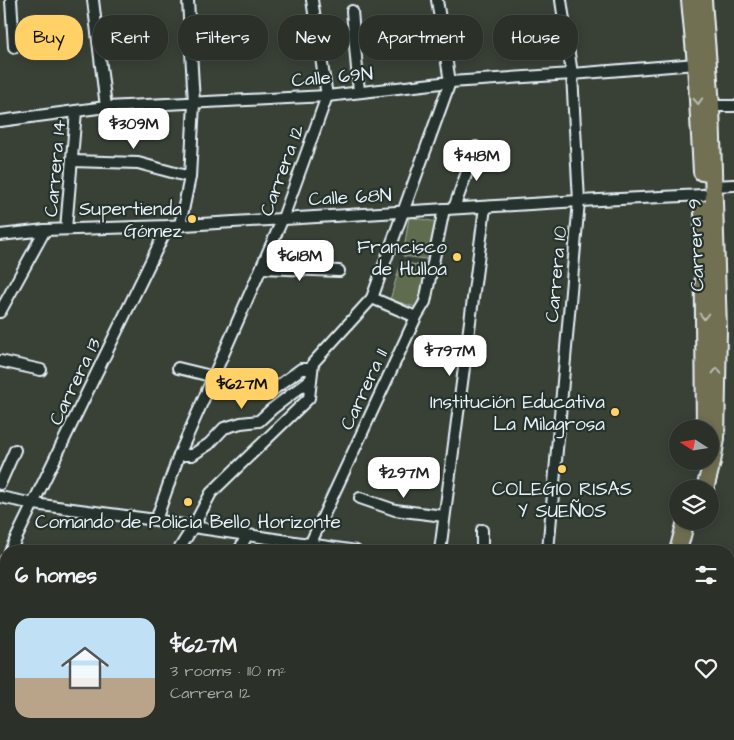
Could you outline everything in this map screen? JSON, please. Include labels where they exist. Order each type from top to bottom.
[{"type":"main road","name":"Carrera 9","points":[[690,0],[708,191],[718,330],[716,439],[707,480]]},
{"type":"main road","name":"Carrera 9","points":[[702,0],[711,106],[705,420]]},
{"type":"main road","points":[[680,545],[684,530]]},
{"type":"main road","points":[[691,545],[695,530]]},
{"type":"street","points":[[11,0],[14,47]]},
{"type":"street","points":[[93,0],[106,106]]},
{"type":"street","points":[[180,225],[190,178],[194,103],[188,0]]},
{"type":"street","name":"Carrera 12","points":[[156,520],[180,455],[283,218],[328,96],[312,0]]},
{"type":"street","points":[[182,545],[211,493],[309,398],[313,363],[372,298],[450,82],[437,0]]},
{"type":"street","name":"Carrera 10","points":[[549,545],[579,201],[572,74],[561,0]]},
{"type":"street","points":[[352,12],[358,92]]},
{"type":"street","name":"Calle 69N","points":[[0,121],[106,106],[328,96],[450,82],[696,64]]},
{"type":"street","points":[[711,106],[734,106]]},
{"type":"street","name":"Carrera 14","points":[[66,229],[76,111]]},
{"type":"street","name":"Carrera 11","points":[[310,545],[416,317],[425,302],[449,209],[476,147]]},
{"type":"street","points":[[72,161],[138,163],[190,178]]},
{"type":"street","name":"Calle 68N","points":[[0,235],[45,230],[168,226],[579,201],[708,191],[734,185]]},
{"type":"street","points":[[441,545],[485,206]]},
{"type":"street","name":"Carrera 13","points":[[13,545],[168,226]]},
{"type":"street","name":"Carrera 14","points":[[0,312],[45,230]]},
{"type":"street","points":[[262,268],[339,271]]},
{"type":"street","points":[[372,298],[416,317]]},
{"type":"street","points":[[0,361],[41,370]]},
{"type":"street","points":[[178,368],[215,377]]},
{"type":"street","points":[[265,391],[270,392],[301,369],[312,369]]},
{"type":"street","points":[[180,455],[192,455],[209,444],[224,428],[259,421],[310,380]]},
{"type":"street","points":[[0,484],[15,450]]},
{"type":"street","points":[[0,497],[34,504],[156,520],[295,545]]},
{"type":"street","points":[[360,498],[395,510],[444,516]]},
{"type":"street","points":[[482,530],[482,545]]},
{"type":"street","points":[[242,545],[247,535]]},
{"type":"green space","points":[[409,217],[437,222],[432,260],[403,256]]},
{"type":"green space","points":[[401,262],[428,267],[416,307],[390,300]]},
{"type":"place","name":"Supertienda Gómez","points":[[192,219]]},
{"type":"place","name":"Francisco de Hulloa","points":[[457,257]]},
{"type":"place","name":"Institución Educativa La Milagrosa","points":[[615,412]]},
{"type":"place","name":"COLEGIO RISAS Y SUEÑOS","points":[[562,469]]},
{"type":"place","name":"Comando de Policia Bello Horizonte","points":[[188,502]]}]
